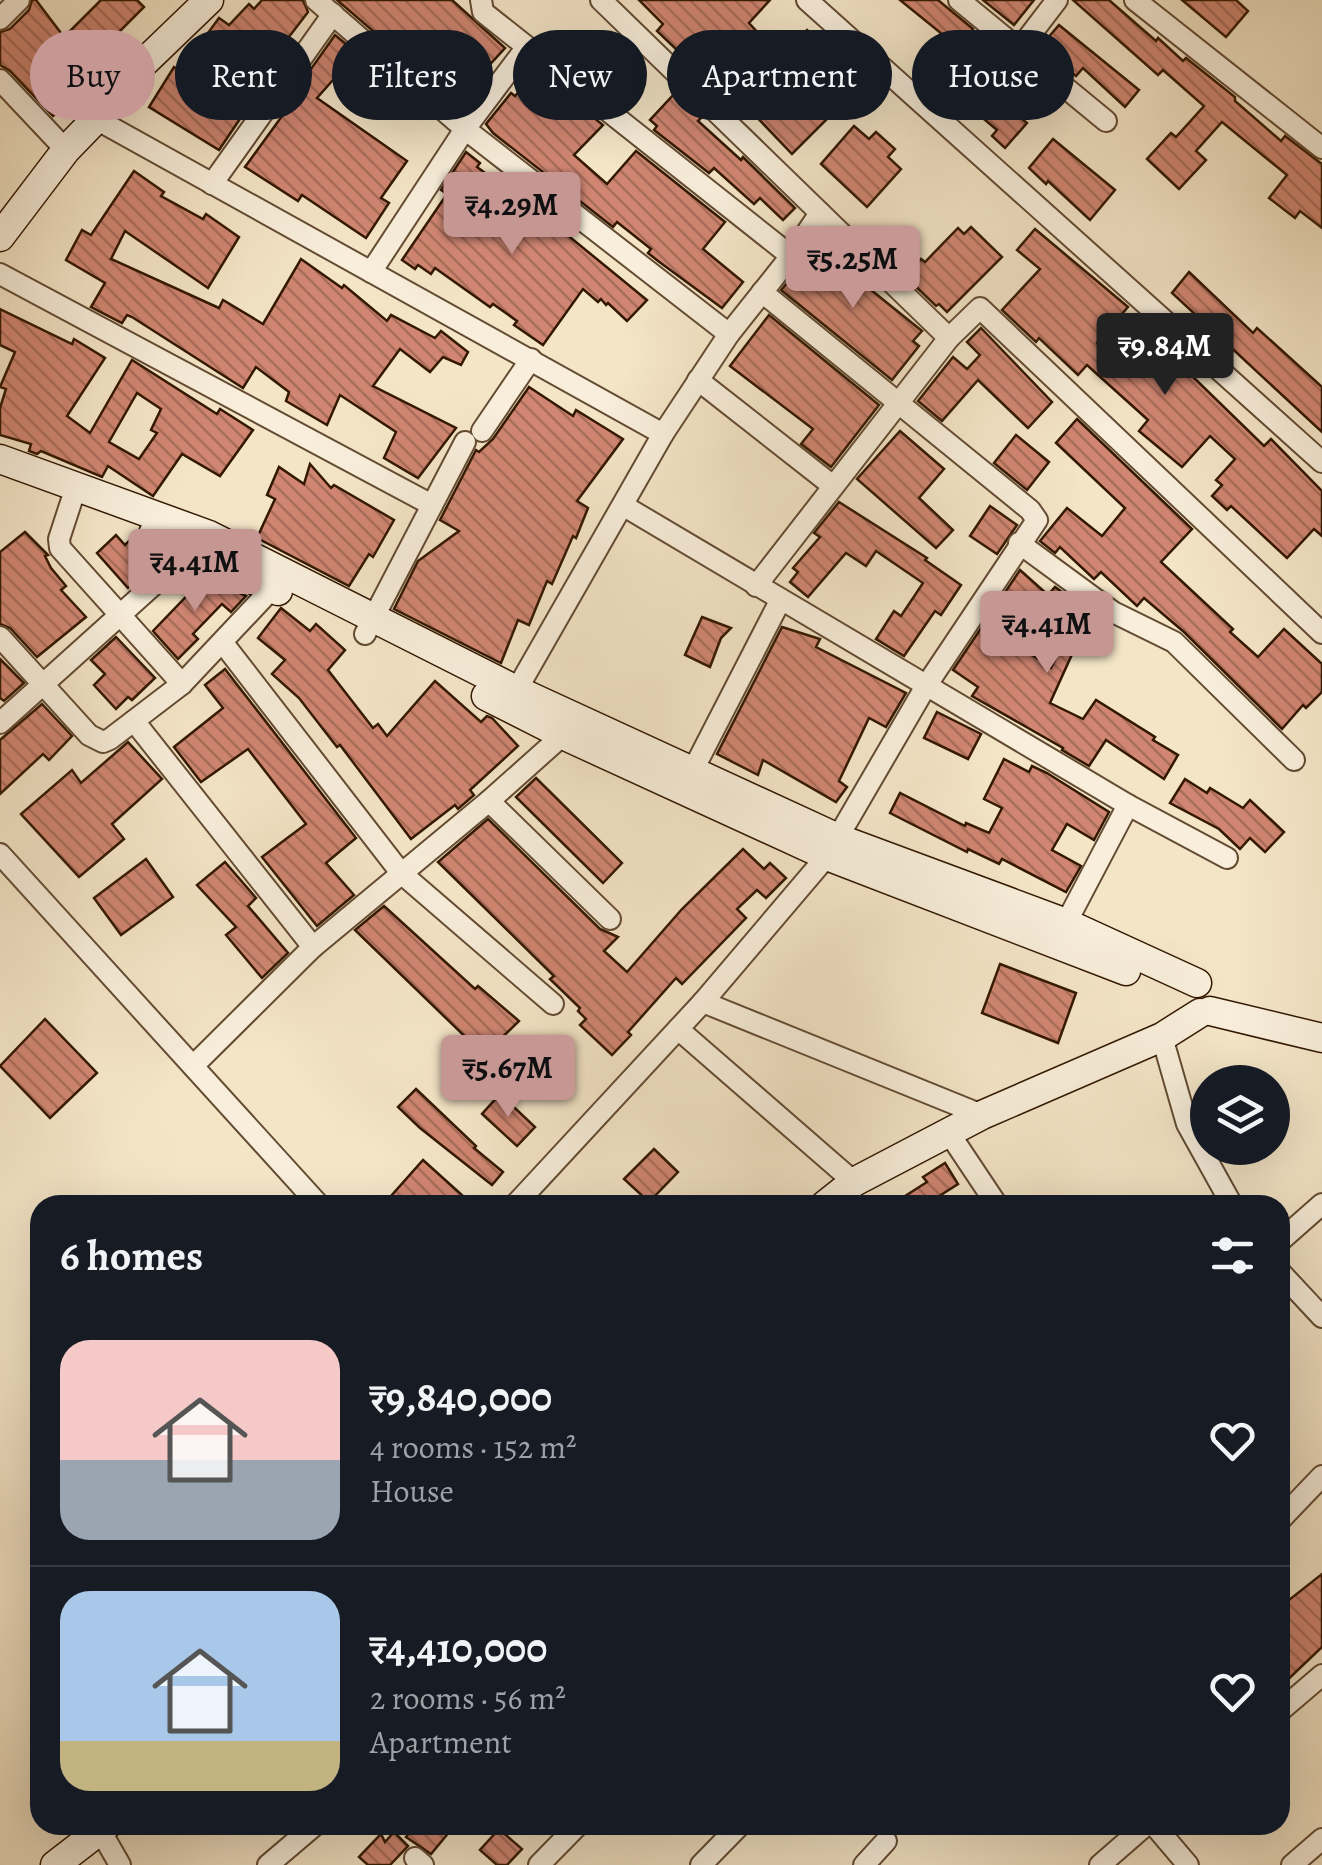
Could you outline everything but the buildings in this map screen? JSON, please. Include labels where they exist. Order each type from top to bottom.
[{"type":"street","points":[[0,18],[19,0]]},
{"type":"street","points":[[155,52],[209,0]]},
{"type":"street","points":[[155,73],[233,0]]},
{"type":"street","points":[[316,0],[465,129],[729,334]]},
{"type":"street","points":[[481,0],[483,12],[513,37]]},
{"type":"street","points":[[602,0],[949,338]]},
{"type":"street","points":[[807,0],[1322,462]]},
{"type":"street","points":[[959,0],[994,30]]},
{"type":"street","points":[[1034,30],[1056,0]]},
{"type":"street","points":[[1135,0],[1322,148]]},
{"type":"street","points":[[212,184],[333,14]]},
{"type":"street","points":[[371,272],[465,129],[513,65]]},
{"type":"street","points":[[0,80],[66,150]]},
{"type":"street","points":[[1074,96],[1106,121]]},
{"type":"street","points":[[0,237],[66,150],[95,120]]},
{"type":"street","points":[[98,120],[663,434]]},
{"type":"street","points":[[618,120],[791,256]]},
{"type":"street","points":[[512,698],[663,434],[729,334],[820,213]]},
{"type":"street","points":[[0,274],[432,505]]},
{"type":"street","points":[[524,1195],[703,1002],[834,847],[926,686],[1037,520],[1030,510],[762,292]]},
{"type":"street","points":[[756,586],[898,401],[949,338],[980,308],[1322,633]]},
{"type":"street","points":[[369,626],[432,505],[473,437],[530,359]]},
{"type":"street","points":[[698,380],[833,486]]},
{"type":"street","points":[[0,459],[73,494],[201,543],[512,698],[692,772],[834,847],[1066,923],[1117,957]]},
{"type":"street","points":[[0,474],[73,494]]},
{"type":"street","points":[[73,494],[60,548],[182,684]]},
{"type":"street","points":[[624,506],[1128,806],[1227,858]]},
{"type":"street","points":[[0,723],[201,543]]},
{"type":"street","points":[[1019,543],[1114,612],[1174,642],[1294,760]]},
{"type":"street","points":[[0,637],[95,740],[110,740],[182,684],[279,581]]},
{"type":"street","points":[[692,772],[780,601]]},
{"type":"street","points":[[223,643],[401,873],[553,1004]]},
{"type":"street","points":[[512,698],[563,735],[834,847],[1117,957],[1202,1000],[1316,1029]]},
{"type":"street","points":[[134,721],[313,948]]},
{"type":"street","points":[[193,1066],[313,948],[563,735]]},
{"type":"street","points":[[490,801],[610,920]]},
{"type":"street","points":[[1066,923],[1128,806]]},
{"type":"street","points":[[0,854],[310,1195]]},
{"type":"street","points":[[838,1195],[854,1182],[982,1115],[1162,1037],[1202,1000]]},
{"type":"street","points":[[703,1002],[982,1115]]},
{"type":"street","points":[[678,1030],[854,1182]]},
{"type":"street","points":[[1162,1037],[1187,1124],[1226,1195]]},
{"type":"street","points":[[949,1133],[990,1195]]},
{"type":"street","points":[[1290,1233],[1322,1204]]},
{"type":"street","points":[[1290,1283],[1322,1317]]},
{"type":"street","points":[[1290,1510],[1322,1476]]},
{"type":"street","points":[[1290,1702],[1322,1675]]},
{"type":"street","points":[[55,1865],[95,1835]]},
{"type":"street","points":[[107,1835],[120,1865]]},
{"type":"street","points":[[270,1864],[303,1835]]},
{"type":"street","points":[[539,1865],[568,1835]]},
{"type":"street","points":[[701,1865],[730,1835]]},
{"type":"street","points":[[1100,1865],[1134,1835]]},
{"type":"street","points":[[1162,1835],[1188,1865]]},
{"type":"street","points":[[1292,1865],[1322,1838]]},
{"type":"street","points":[[864,1865],[886,1842]]}]
